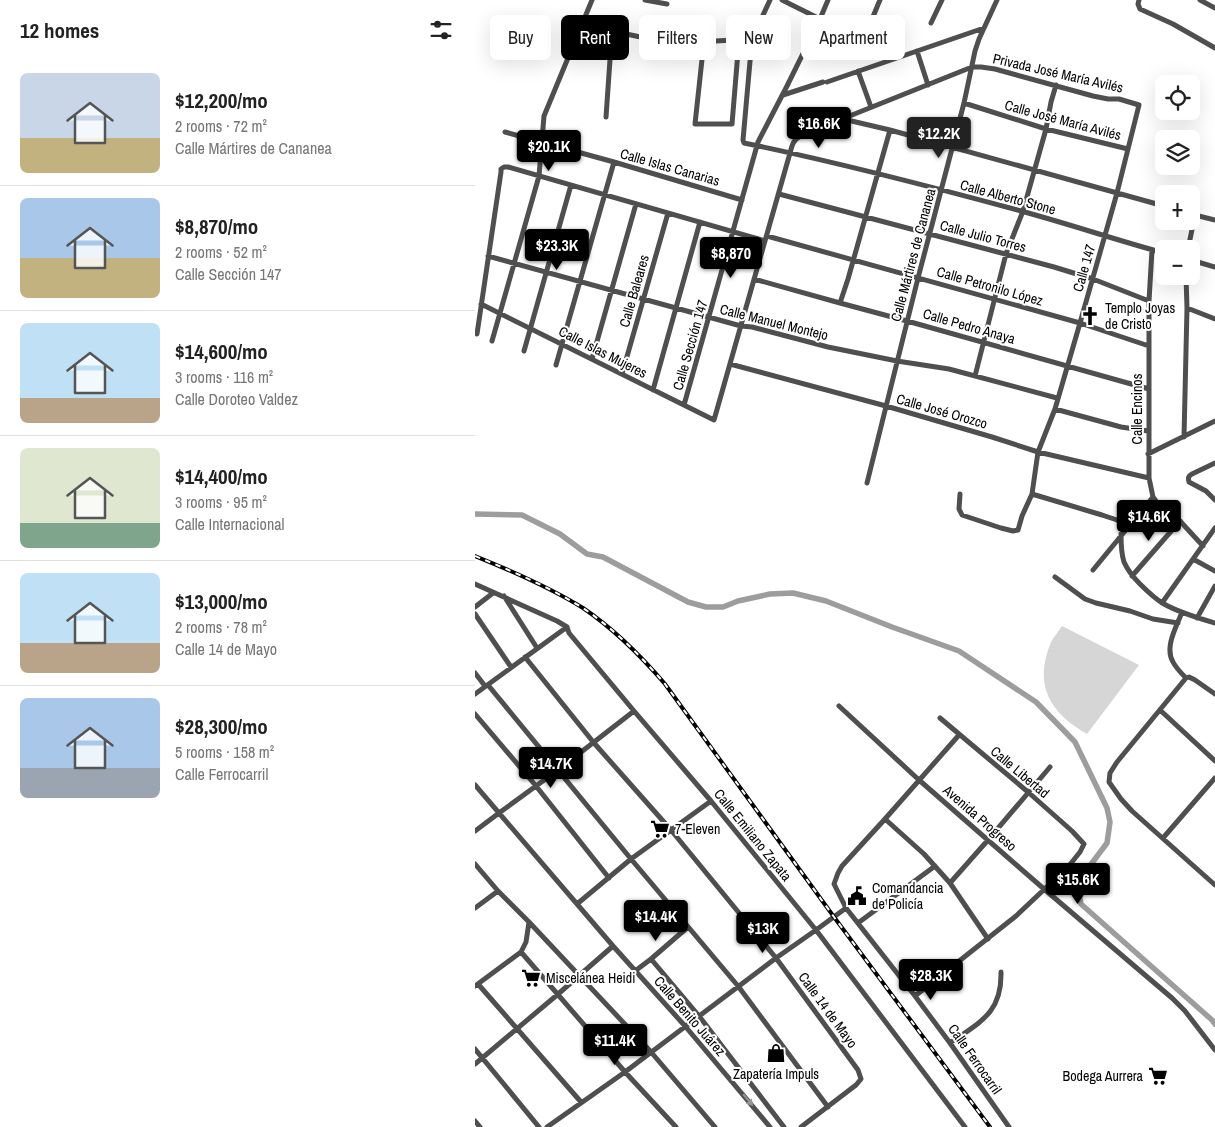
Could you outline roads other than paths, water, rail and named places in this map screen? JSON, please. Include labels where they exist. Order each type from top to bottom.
[{"type":"street","points":[[492,341],[539,176],[544,116],[592,0]]},
{"type":"street","points":[[645,0],[667,4]]},
{"type":"street","points":[[763,15],[770,0]]},
{"type":"street","points":[[782,0],[812,15]]},
{"type":"street","points":[[822,15],[828,0]]},
{"type":"street","points":[[873,15],[880,0]]},
{"type":"street","points":[[931,23],[942,0]]},
{"type":"street","points":[[1139,0],[1139,6],[1143,11],[1173,24],[1215,48]]},
{"type":"street","points":[[1200,0],[1215,8]]},
{"type":"street","name":"Calle Mártires de Cananea","points":[[867,483],[907,320],[964,103],[975,51],[996,3]]},
{"type":"street","points":[[783,96],[984,28]]},
{"type":"street","points":[[605,117],[612,31],[639,37]]},
{"type":"street","points":[[917,51],[928,85]]},
{"type":"street","name":"Calle Sección 147","points":[[684,405],[758,142],[801,58]]},
{"type":"street","points":[[702,60],[695,124],[732,124],[737,60]]},
{"type":"street","points":[[750,60],[743,143],[757,146]]},
{"type":"street","points":[[730,364],[794,141],[802,135],[972,67]]},
{"type":"street","name":"Privada José María Avilés","points":[[972,67],[995,69],[1093,96],[1119,99],[1139,105]]},
{"type":"street","points":[[858,71],[871,107]]},
{"type":"street","points":[[975,376],[1006,254],[1023,212],[1056,85]]},
{"type":"street","name":"Calle José María Avilés","points":[[964,103],[1046,129],[1128,149]]},
{"type":"street","name":"Calle 147","points":[[960,494],[959,509],[962,515],[992,526],[1013,531],[1018,530],[1021,516],[1032,494],[1038,452],[1055,408],[1093,279],[1139,105]]},
{"type":"street","points":[[843,119],[890,130],[1155,204]]},
{"type":"street","points":[[840,304],[890,130]]},
{"type":"street","name":"Calle Islas Canarias","points":[[505,132],[743,200]]},
{"type":"street","name":"Calle Alberto Stone","points":[[757,146],[791,152],[942,190],[1155,251]]},
{"type":"street","points":[[556,365],[614,162]]},
{"type":"street","name":"Calle Petronilo López","points":[[489,256],[501,169],[508,167],[733,232],[918,278],[1080,323],[1149,346]]},
{"type":"street","points":[[524,351],[571,185]]},
{"type":"street","name":"Calle Julio Torres","points":[[779,194],[1093,279],[1149,301]]},
{"type":"street","points":[[592,359],[636,204]]},
{"type":"street","name":"Calle Baleares","points":[[622,374],[668,213]]},
{"type":"street","points":[[1200,216],[1215,220]]},
{"type":"street","points":[[653,390],[700,222]]},
{"type":"street","name":"Calle Encinos","points":[[1152,250],[1149,301],[1148,454],[1149,478],[1153,497]]},
{"type":"street","points":[[477,334],[489,256]]},
{"type":"street","name":"Calle Manuel Montejo","points":[[489,256],[709,318],[741,326],[749,326],[828,347],[949,369],[1057,398]]},
{"type":"street","points":[[1200,263],[1215,267]]},
{"type":"street","name":"Calle Pedro Anaya","points":[[754,279],[840,304],[907,320],[1149,389]]},
{"type":"street","points":[[1184,437],[1186,285]]},
{"type":"street","name":"Calle Islas Mujeres","points":[[481,304],[714,420],[730,364]]},
{"type":"street","points":[[1187,308],[1215,318]]},
{"type":"street","name":"Calle José Orozco","points":[[730,364],[886,406],[1038,452],[1149,478]]},
{"type":"street","points":[[1055,408],[1121,427],[1149,431]]},
{"type":"street","points":[[1148,454],[1215,421]]},
{"type":"street","points":[[1215,463],[1192,474],[1188,478],[1189,482],[1206,491],[1215,500]]},
{"type":"street","points":[[1032,494],[1117,520],[1128,528]]},
{"type":"street","points":[[1093,570],[1153,497],[1165,512],[1180,521],[1203,546]]},
{"type":"street","points":[[1132,576],[1180,521]]},
{"type":"street","points":[[1162,603],[1215,528]]},
{"type":"street","points":[[1121,534],[1123,560],[1127,569],[1148,592],[1162,603],[1197,618],[1215,623]]},
{"type":"street","points":[[1193,559],[1215,571]]},
{"type":"street","points":[[1055,577],[1085,599],[1153,619],[1178,623]]},
{"type":"street","name":"Calle Emiliano Zapata","points":[[475,584],[567,627],[569,633],[711,801],[816,930],[965,1127]]},
{"type":"street","points":[[1197,618],[1215,586]]},
{"type":"street","points":[[475,607],[493,593]]},
{"type":"street","points":[[504,596],[537,648]]},
{"type":"street","points":[[1182,612],[1172,638],[1170,653],[1172,661],[1185,678]]},
{"type":"street","points":[[475,614],[511,667]]},
{"type":"street","points":[[475,694],[567,627]]},
{"type":"street","name":"Calle 14 de Mayo","points":[[525,657],[776,958],[854,1064],[861,1079],[856,1086],[828,1107]]},
{"type":"street","points":[[475,673],[739,986],[828,1107],[801,1127]]},
{"type":"street","points":[[1185,678],[1191,678],[1215,694]]},
{"type":"street","points":[[1185,678],[1117,762],[1110,772],[1109,782],[1132,811],[1215,885]]},
{"type":"street","name":"Avenida Progreso","points":[[839,706],[919,780],[1172,998],[1185,1011],[1215,1050]]},
{"type":"street","points":[[1160,710],[1215,761]]},
{"type":"street","points":[[475,831],[634,711]]},
{"type":"street","points":[[475,714],[536,786],[609,878]]},
{"type":"street","name":"Calle Libertad","points":[[941,718],[1028,792],[1085,844],[1067,867],[1044,889]]},
{"type":"street","points":[[959,735],[885,820],[906,837],[950,883],[988,939]]},
{"type":"street","points":[[950,883],[1050,767]]},
{"type":"street","points":[[1163,838],[1215,778]]},
{"type":"street","name":"Calle Benito Juárez","points":[[475,785],[613,946],[685,1026],[770,1127]]},
{"type":"street","points":[[577,904],[631,859],[711,801]]},
{"type":"street","name":"Calle Ferrocarril","points":[[885,820],[842,866],[834,884],[846,908],[950,1043],[1009,1127]]},
{"type":"street","points":[[475,864],[498,891],[651,1052],[715,1127]]},
{"type":"street","points":[[858,923],[935,866]]},
{"type":"street","points":[[915,996],[1016,916],[1044,889]]},
{"type":"street","points":[[475,908],[498,891]]},
{"type":"street","points":[[547,1127],[625,1072],[776,958],[846,908]]},
{"type":"street","points":[[529,922],[526,942],[521,952],[477,985],[581,1102]]},
{"type":"street","points":[[635,971],[688,927]]},
{"type":"street","points":[[475,1064],[613,946]]},
{"type":"street","points":[[521,952],[625,1072],[676,1127]]},
{"type":"street","name":"Calle Benito Juárez","points":[[651,959],[699,1016],[784,1127]]},
{"type":"street","points":[[950,1043],[991,1011],[1000,992],[1001,972]]},
{"type":"street","points":[[475,1049],[539,1127]]},
{"type":"street","points":[[475,1121],[480,1127]]},
{"type":"waterway","points":[[475,514],[522,515],[560,534],[587,554],[603,557],[688,602],[706,607],[723,607],[738,601],[770,594],[793,593],[826,601],[959,651],[1036,702],[1075,742],[1107,808],[1110,822],[1107,843],[1077,883],[1081,904],[1215,1024]]},
{"type":"railway","points":[[475,556],[530,580],[583,608],[616,634],[656,674],[990,1127]]},
{"type":"place","name":"Templo Joyas de Cristo","points":[[1090,316]]},
{"type":"place","name":"7-Eleven","points":[[660,829]]},
{"type":"place","name":"Comandancia de Policía","points":[[857,896]]},
{"type":"place","name":"Miscelánea Heidi","points":[[531,978]]},
{"type":"place","name":"Zapatería Impuls","points":[[776,1053]]},
{"type":"place","name":"Bodega Aurrera","points":[[1158,1076]]}]
